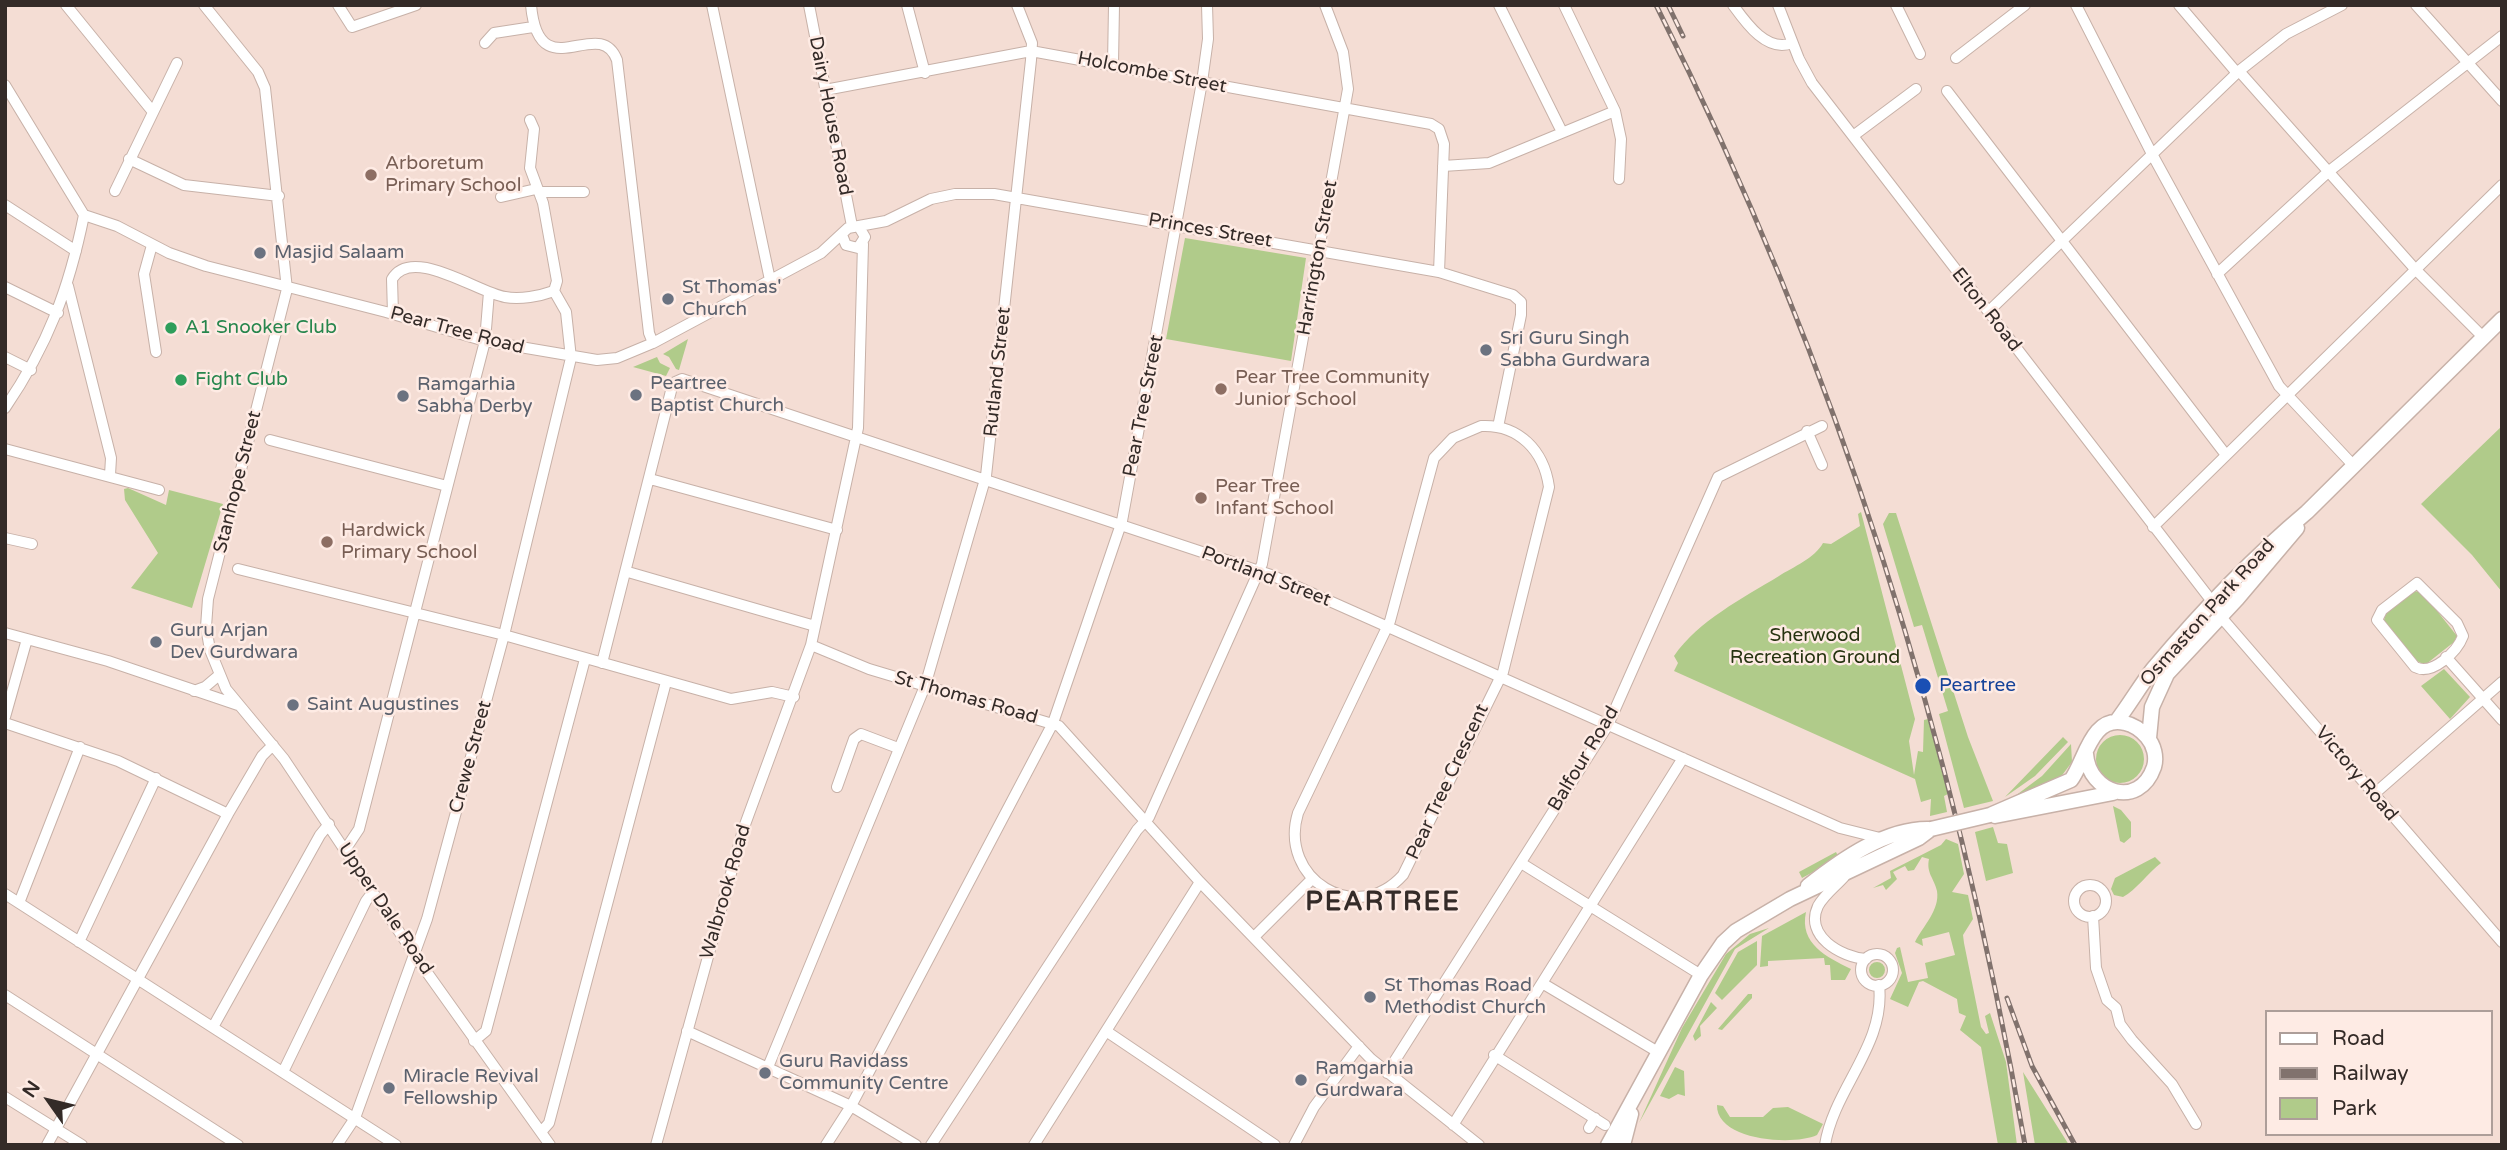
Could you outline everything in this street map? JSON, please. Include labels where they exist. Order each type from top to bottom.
[{"type":"highway","name":"Osmaston Park Road","points":[[1790,899],[1832,868],[1886,838],[1912,829],[1931,829],[1990,815],[2071,780],[2096,733],[2116,722],[2152,671],[2218,610],[2292,535],[2307,512],[2502,319]]},
{"type":"highway","name":"Osmaston Park Road","points":[[1990,815],[2008,816],[2137,789],[2150,774],[2155,756],[2149,738],[2152,707],[2162,682],[2218,610]]},
{"type":"highway","points":[[2116,722],[2133,726],[2149,738]]},
{"type":"highway","points":[[2086,754],[2087,764],[2095,780],[2113,793]]},
{"type":"highway","name":"Osmaston Park Road","points":[[1608,1145],[1632,1106],[1658,1052],[1701,975],[1736,931],[1790,899],[1931,829]]},
{"type":"highway","name":"Osmaston Park Road","points":[[1623,1145],[1632,1106]]},
{"type":"street","points":[[66,5],[153,112]]},
{"type":"street","name":"Stanhope Street","points":[[204,5],[258,72],[265,88],[279,196],[287,289],[208,599],[206,627],[218,676]]},
{"type":"street","points":[[338,5],[352,27],[416,5]]},
{"type":"street","points":[[531,5],[533,27],[540,40],[549,46],[602,44],[612,50],[617,60],[649,333],[653,343]]},
{"type":"street","points":[[712,5],[770,280]]},
{"type":"street","name":"Dairy House Road","points":[[809,5],[856,227],[864,233],[864,242]]},
{"type":"street","points":[[907,5],[925,73]]},
{"type":"street","points":[[1017,5],[1031,43],[1031,51]]},
{"type":"street","points":[[1113,64],[1114,5]]},
{"type":"street","name":"Pear Tree Street","points":[[826,1145],[851,1106],[1053,723],[1120,526],[1151,372],[1202,82],[1208,39],[1207,5]]},
{"type":"street","name":"Harrington Street","points":[[931,1145],[1152,812],[1259,572],[1345,109],[1346,65],[1325,5]]},
{"type":"street","points":[[1499,5],[1562,132]]},
{"type":"street","points":[[1564,5],[1615,111],[1621,139],[1619,179]]},
{"type":"street","points":[[1733,5],[1765,40],[1778,45],[1792,43]]},
{"type":"street","name":"Elton Road","points":[[1778,5],[1807,75],[2218,610]]},
{"type":"street","points":[[1896,5],[1920,54]]},
{"type":"street","points":[[1956,58],[2025,5]]},
{"type":"street","points":[[2076,5],[2152,154],[2286,395],[2353,465]]},
{"type":"street","points":[[2179,5],[2415,269],[2483,337]]},
{"type":"street","points":[[1990,310],[2238,72],[2286,34],[2342,5]]},
{"type":"street","points":[[2416,5],[2502,101]]},
{"type":"street","points":[[485,43],[494,33],[533,27]]},
{"type":"street","points":[[2217,274],[2328,172],[2502,36]]},
{"type":"street","name":"Holcombe Street","points":[[825,90],[1031,51],[1113,64],[1437,126],[1444,137],[1439,272]]},
{"type":"street","name":"Rutland Street","points":[[768,1067],[925,686],[985,480],[1031,51]]},
{"type":"street","points":[[115,191],[177,63]]},
{"type":"street","points":[[5,85],[84,215],[68,286],[58,313],[31,370],[5,408]]},
{"type":"street","points":[[1853,136],[1916,89]]},
{"type":"street","points":[[1947,91],[2227,455]]},
{"type":"street","points":[[1443,166],[1489,163],[1615,111]]},
{"type":"street","name":"Crewe Street","points":[[337,1145],[355,1118],[416,957],[504,635],[571,358],[566,312],[554,291],[557,281],[538,190],[529,161],[534,129],[530,120]]},
{"type":"street","points":[[130,159],[184,185],[279,196]]},
{"type":"street","points":[[2153,527],[2502,185]]},
{"type":"street","points":[[501,197],[538,190],[584,192]]},
{"type":"street","name":"Princes Street","points":[[856,227],[886,220],[931,199],[978,192],[1439,272],[1518,298],[1521,315],[1498,427]]},
{"type":"street","points":[[5,205],[76,251]]},
{"type":"street","name":"Pear Tree Road","points":[[84,215],[117,226],[152,245],[206,266],[287,289],[393,314],[485,341],[571,358],[617,358],[653,343],[821,253],[856,227]]},
{"type":"street","name":"Princes Street","points":[[864,242],[886,220]]},
{"type":"street","points":[[842,235],[850,248],[860,278]]},
{"type":"street","points":[[811,645],[856,436],[860,278],[864,242]]},
{"type":"street","name":"Pear Tree Road","points":[[821,253],[850,248],[864,242]]},
{"type":"street","points":[[152,245],[145,274],[156,352]]},
{"type":"street","points":[[393,314],[391,283],[396,273],[405,269],[428,269],[489,292],[516,298],[554,291]]},
{"type":"street","points":[[68,286],[111,458],[110,475]]},
{"type":"street","points":[[5,287],[58,313]]},
{"type":"street","points":[[345,850],[357,836],[485,341],[489,292]]},
{"type":"street","points":[[5,356],[31,370]]},
{"type":"street","points":[[76,371],[88,368]]},
{"type":"street","name":"Portland Street","points":[[650,480],[673,383],[682,379],[1259,572],[1387,626],[1840,828],[1862,835],[1886,838]]},
{"type":"street","name":"Balfour Road","points":[[1387,1073],[1608,725],[1718,477],[1807,431],[1822,426]]},
{"type":"street","points":[[1255,936],[1312,879],[1297,855],[1296,819],[1387,626],[1434,458],[1446,443],[1466,430],[1498,427]]},
{"type":"street","name":"Pear Tree Crescent","points":[[1312,879],[1328,890],[1357,897],[1385,890],[1403,875],[1499,677],[1549,492],[1544,462],[1535,449],[1519,436],[1498,427]]},
{"type":"street","points":[[1807,431],[1822,465]]},
{"type":"street","points":[[270,440],[447,486]]},
{"type":"street","points":[[5,449],[159,490]]},
{"type":"street","points":[[602,663],[650,480],[837,530]]},
{"type":"street","points":[[5,538],[32,544]]},
{"type":"street","points":[[238,569],[504,635],[731,699],[772,692],[794,697]]},
{"type":"street","points":[[628,572],[816,626]]},
{"type":"street","points":[[2412,585],[2422,585],[2462,631],[2461,642],[2446,657],[2430,670],[2415,667],[2379,626],[2378,615],[2412,585]]},
{"type":"street","name":"Victory Road","points":[[2218,610],[2373,795],[2502,942]]},
{"type":"street","points":[[5,633],[108,661],[238,705]]},
{"type":"street","points":[[5,717],[27,639]]},
{"type":"street","name":"St Thomas Road","points":[[811,645],[869,669],[1053,723],[1076,742],[1200,883],[1255,936],[1359,1046],[1387,1073],[1479,1145]]},
{"type":"street","name":"Walbrook Road","points":[[656,1145],[743,830],[811,645]]},
{"type":"street","points":[[2446,657],[2502,720]]},
{"type":"street","points":[[474,1041],[485,1031],[585,659]]},
{"type":"street","points":[[194,691],[205,687],[218,676]]},
{"type":"street","name":"Upper Dale Road","points":[[218,676],[329,824],[416,957],[550,1145]]},
{"type":"street","points":[[541,1132],[550,1123],[666,682]]},
{"type":"street","points":[[2373,795],[2502,682]]},
{"type":"street","points":[[5,723],[80,747],[156,778],[229,814]]},
{"type":"street","points":[[837,787],[854,739],[861,734],[898,748]]},
{"type":"street","points":[[47,1145],[229,814],[262,757],[273,746]]},
{"type":"street","points":[[19,903],[80,747]]},
{"type":"street","points":[[1453,1125],[1494,1055],[1591,908],[1683,758]]},
{"type":"street","points":[[79,942],[156,778]]},
{"type":"street","points":[[213,1027],[320,835],[329,824]]},
{"type":"street","name":"Portland Street","points":[[1840,828],[1859,841],[1865,849]]},
{"type":"street","points":[[1865,849],[1868,855],[1885,847],[1903,845]]},
{"type":"street","points":[[1521,863],[1701,975]]},
{"type":"street","points":[[1852,869],[1818,907],[1816,929],[1824,940],[1837,950],[1866,958],[1880,954],[1891,963],[1891,977],[1879,985],[1869,983],[1861,970],[1866,958]]},
{"type":"street","points":[[1035,1144],[1200,883]]},
{"type":"street","points":[[283,1072],[372,893]]},
{"type":"street","points":[[5,894],[396,1145]]},
{"type":"street","points":[[2093,916],[2096,968],[2103,992],[2116,1008],[2120,1024],[2172,1084],[2196,1124]]},
{"type":"street","points":[[1542,983],[1658,1052]]},
{"type":"street","points":[[1825,1145],[1830,1124],[1879,1019],[1879,985]]},
{"type":"street","points":[[5,995],[238,1145]]},
{"type":"street","points":[[687,1031],[851,1106],[916,1145]]},
{"type":"street","points":[[1106,1031],[1275,1145]]},
{"type":"street","points":[[1294,1145],[1314,1107],[1359,1046]]},
{"type":"street","points":[[1494,1055],[1592,1123],[1605,1125]]},
{"type":"street","points":[[5,1097],[82,1145]]},
{"type":"green space","points":[[1185,238],[1306,258],[1291,361],[1166,339]]},
{"type":"green space","points":[[688,339],[679,370],[676,369],[669,357],[663,354]]},
{"type":"green space","points":[[657,357],[660,363],[670,368],[666,376],[633,367]]},
{"type":"green space","points":[[2502,426],[2502,592],[2472,555],[2421,504]]},
{"type":"green space","points":[[128,488],[166,505],[169,490],[223,504],[192,608],[131,588],[158,553],[125,500],[124,489]]},
{"type":"green space","name":"Sherwood Recreation Ground","points":[[1861,512],[1915,719],[1909,741],[1914,775],[1918,751],[1923,752],[1924,720],[1928,719],[1948,794],[1944,796],[1947,812],[1930,816],[1931,799],[1921,802],[1915,779],[1674,671],[1678,663],[1674,656],[1695,632],[1736,602],[1809,558],[1823,543],[1831,544],[1860,526],[1858,514]]},
{"type":"green space","points":[[1889,513],[1896,513],[1968,737],[1993,801],[1964,808],[1939,714],[1948,711],[1922,625],[1914,627],[1883,524]]},
{"type":"green space","points":[[2413,591],[2422,592],[2457,636],[2454,642],[2425,665],[2413,659],[2384,620],[2386,613]]},
{"type":"green space","points":[[2444,669],[2470,697],[2450,719],[2421,686]]},
{"type":"green space","points":[[2120,735],[2137,742],[2144,759],[2137,776],[2120,783],[2103,776],[2096,759],[2103,742]]},
{"type":"green space","points":[[2063,737],[2068,742],[2035,776],[2005,797]]},
{"type":"green space","points":[[2071,744],[2072,762],[2057,782],[2011,799],[2042,776]]},
{"type":"green space","points":[[2113,806],[2121,810],[2131,822],[2131,837],[2124,843],[2120,841]]},
{"type":"green space","points":[[1993,827],[1998,843],[2007,844],[2013,873],[1986,881],[1975,832]]},
{"type":"green space","points":[[1946,839],[1958,844],[1964,874],[1952,892],[1968,895],[1973,919],[1963,935],[1964,943],[1981,1027],[1986,1034],[1989,1033],[1985,1016],[1990,1013],[2006,1062],[2017,1145],[1998,1145],[1981,1047],[1960,1030],[1966,1016],[1959,1013],[1957,999],[1923,981],[1919,982],[1908,1007],[1890,999],[1902,973],[1895,953],[1897,948],[1900,947],[1908,982],[1928,978],[1925,963],[1955,955],[1949,932],[1922,939],[1923,946],[1915,942],[1936,905],[1937,891],[1929,868],[1929,859],[1922,857],[1914,870],[1908,871],[1905,866],[1893,872],[1897,879],[1886,890],[1883,885],[1873,888],[1891,878],[1890,871],[1941,845]]},
{"type":"green space","points":[[1836,852],[1839,858],[1802,878],[1799,872]]},
{"type":"green space","points":[[2155,857],[2161,863],[2137,886],[2123,897],[2114,895],[2111,889],[2115,878]]},
{"type":"green space","points":[[1806,912],[1805,923],[1811,941],[1824,954],[1851,969],[1845,980],[1831,980],[1830,965],[1825,965],[1824,958],[1768,961],[1768,966],[1760,967],[1762,936]]},
{"type":"green space","points":[[1769,928],[1735,949],[1639,1123],[1682,1028],[1726,954],[1750,934]]},
{"type":"green space","points":[[1757,941],[1757,965],[1722,1000],[1715,993],[1738,952]]},
{"type":"green space","points":[[1874,962],[1880,962],[1885,970],[1883,976],[1874,978],[1869,973],[1869,967]]},
{"type":"green space","points":[[1748,994],[1752,994],[1752,998],[1722,1030],[1718,1029]]},
{"type":"green space","points":[[1711,1002],[1717,1008],[1700,1026],[1701,1036],[1695,1041],[1693,1036]]},
{"type":"green space","points":[[1675,1067],[1684,1071],[1685,1096],[1678,1094],[1669,1099],[1660,1096]]},
{"type":"green space","points":[[2023,1072],[2069,1145],[2035,1145]]},
{"type":"green space","points":[[1717,1105],[1723,1106],[1730,1117],[1763,1117],[1773,1108],[1788,1107],[1823,1124],[1817,1135],[1806,1138],[1758,1138],[1729,1126],[1720,1117]]},
{"type":"railway","points":[[1656,5],[1722,143],[1782,281],[1835,420],[1883,561],[1926,703],[1963,848],[1996,995],[2025,1145]]},
{"type":"railway","points":[[1668,5],[1683,36]]},
{"type":"railway","points":[[2007,998],[2032,1066],[2075,1145]]},
{"type":"place","name":"Arboretum Primary School","points":[[371,175]]},
{"type":"place","name":"Masjid Salaam","points":[[260,253]]},
{"type":"place","name":"St Thomas' Church","points":[[668,299]]},
{"type":"place","name":"A1 Snooker Club","points":[[171,328]]},
{"type":"place","name":"Sri Guru Singh Sabha Gurdwara","points":[[1486,350]]},
{"type":"place","name":"Fight Club","points":[[181,380]]},
{"type":"place","name":"Pear Tree Community Junior School","points":[[1221,389]]},
{"type":"place","name":"Peartree Baptist Church","points":[[636,395]]},
{"type":"place","name":"Ramgarhia Sabha Derby","points":[[403,396]]},
{"type":"place","name":"Pear Tree Infant School","points":[[1201,498]]},
{"type":"place","name":"Hardwick Primary School","points":[[327,542]]},
{"type":"place","name":"Guru Arjan Dev Gurdwara","points":[[156,642]]},
{"type":"place","name":"Peartree","points":[[1923,686]]},
{"type":"place","name":"Saint Augustines","points":[[293,705]]},
{"type":"place","name":"St Thomas Road Methodist Church","points":[[1370,997]]},
{"type":"place","name":"Guru Ravidass Community Centre","points":[[765,1073]]},
{"type":"place","name":"Ramgarhia Gurdwara","points":[[1301,1080]]},
{"type":"place","name":"Miracle Revival Fellowship","points":[[389,1088]]},
{"type":"district","name":"PEARTREE","points":[[1383,903]]}]
